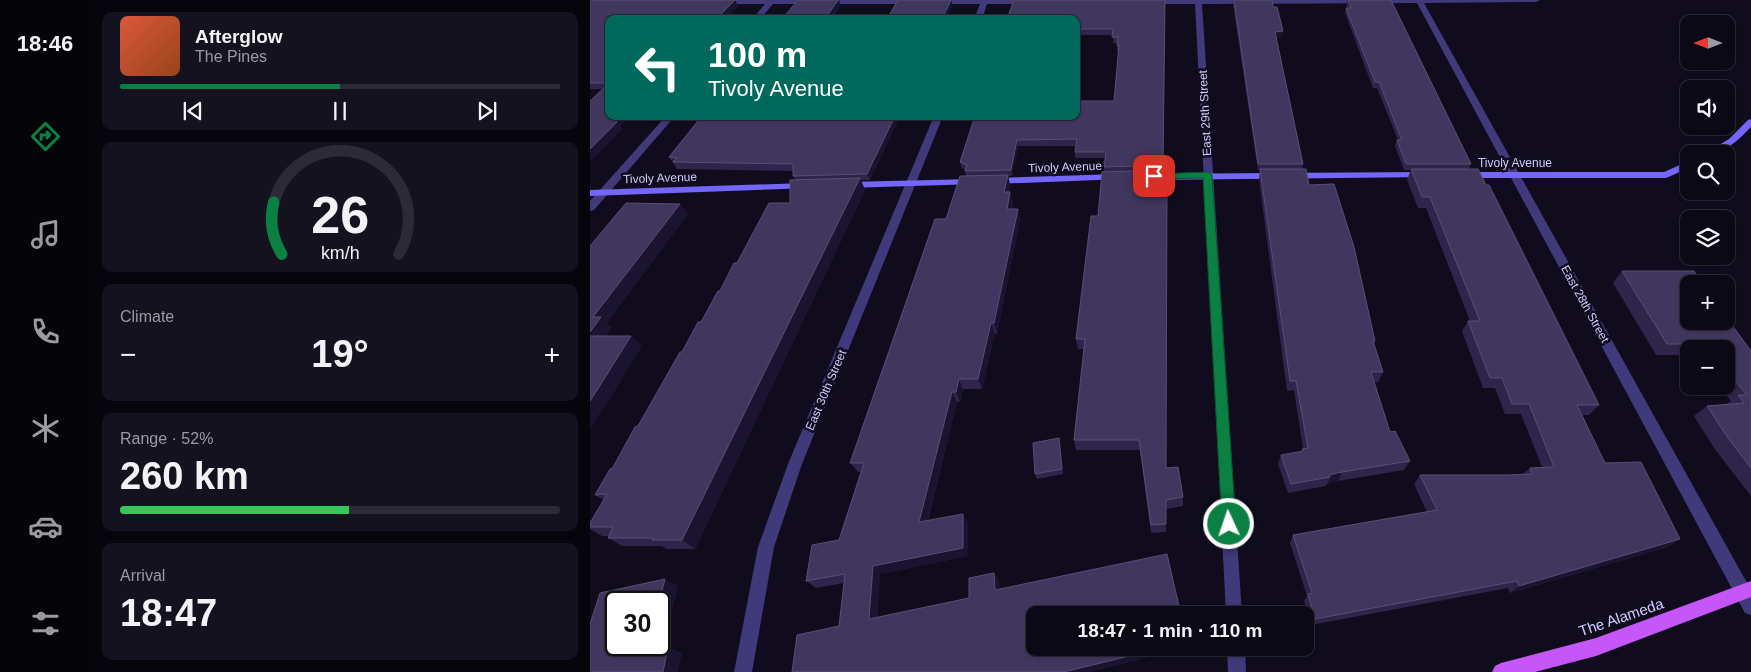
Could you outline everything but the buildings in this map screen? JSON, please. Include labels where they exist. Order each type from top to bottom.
[{"type":"main road","name":"The Alameda","points":[[1501,672],[1596,646],[1748,597]]},
{"type":"street","points":[[1141,2],[1536,0]]},
{"type":"street","points":[[760,15],[772,1]]},
{"type":"street","points":[[980,15],[985,1]]},
{"type":"street","name":"East 29th Street","points":[[1198,1],[1233,606]]},
{"type":"street","name":"East 28th Street","points":[[1419,1],[1748,597]]},
{"type":"street","points":[[712,2],[1041,2]]},
{"type":"street","points":[[590,208],[667,120]]},
{"type":"street","name":"East 30th Street","points":[[743,672],[766,547],[795,464],[936,120]]},
{"type":"street","points":[[1725,145],[1732,141],[1751,122]]},
{"type":"street","name":"Tivoly Avenue","points":[[1455,175],[1666,175],[1680,168]]},
{"type":"street","name":"Tivoly Avenue","points":[[835,186],[1208,175],[1435,175]]},
{"type":"street","name":"Tivoly Avenue","points":[[590,193],[816,186]]},
{"type":"street","points":[[1237,656],[1238,672]]},
{"type":"route","points":[[1154,176],[1208,175],[1229,524]]}]
